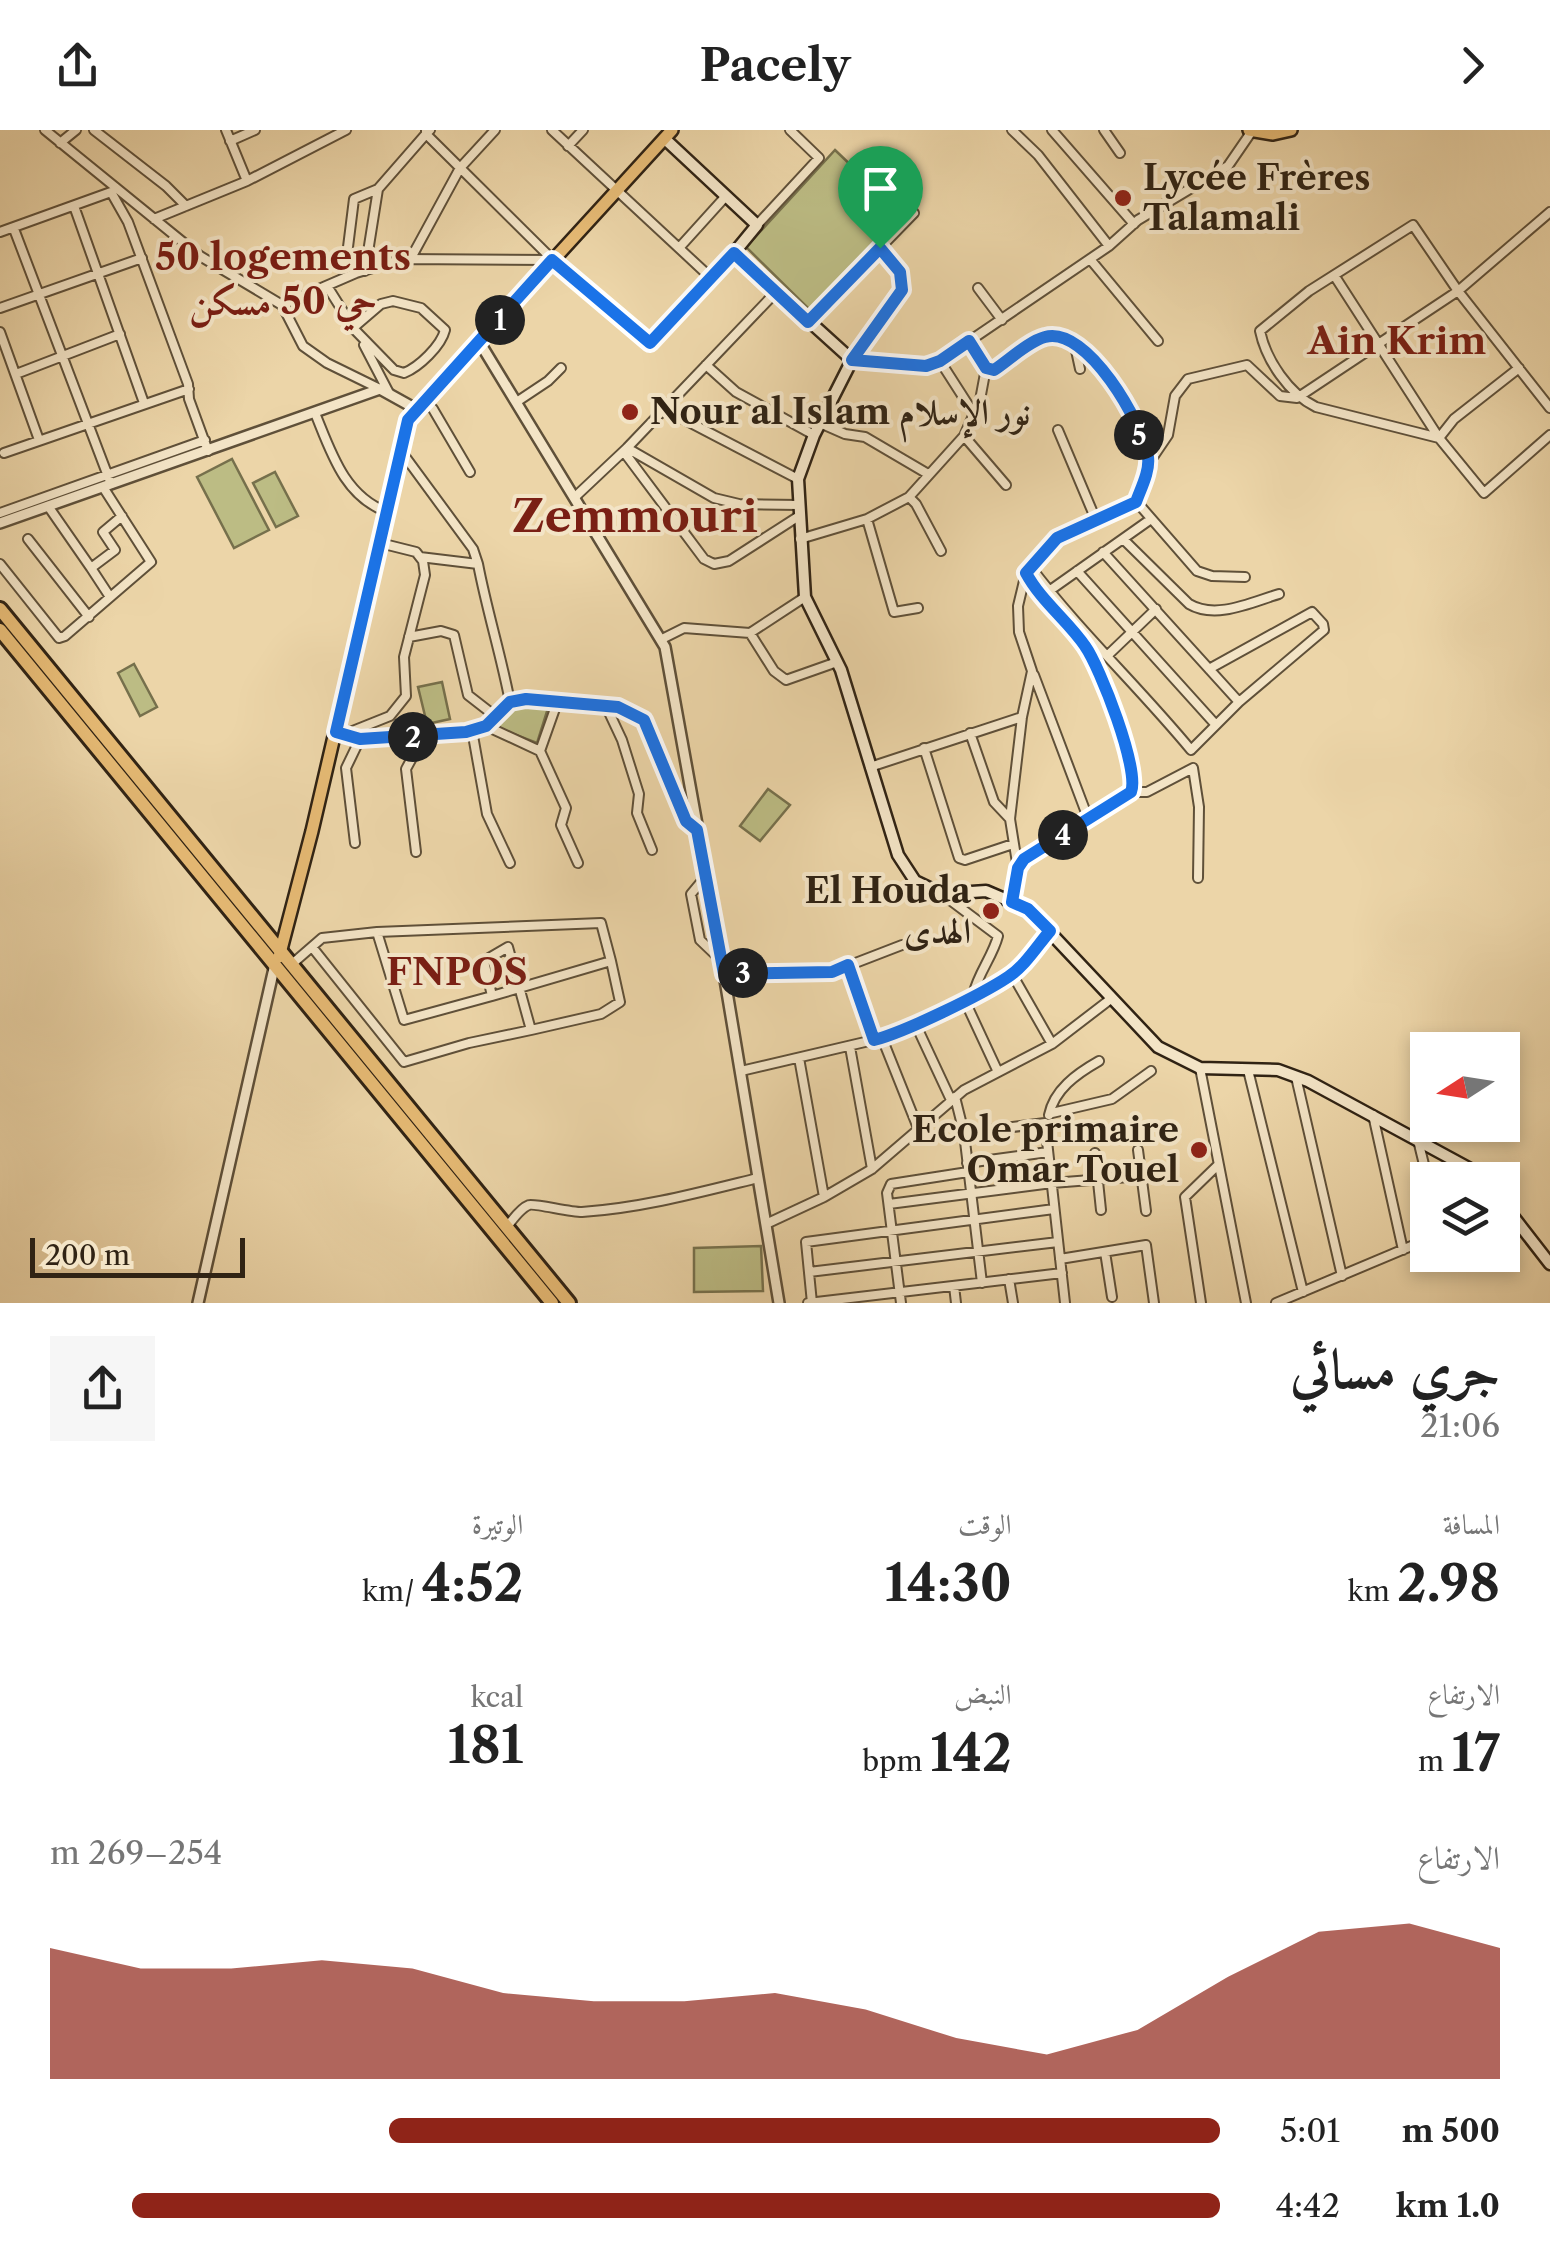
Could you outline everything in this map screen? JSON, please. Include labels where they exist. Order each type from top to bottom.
[{"type":"highway","points":[[0,610],[552,1303]]},
{"type":"highway","points":[[0,630],[278,958],[292,964],[569,1303]]},
{"type":"main road","points":[[1250,131],[1274,134],[1291,130]]},
{"type":"main road","points":[[278,958],[340,733],[408,420],[664,133],[757,225],[734,253],[852,360],[814,435],[798,480],[804,598],[836,662],[898,855],[915,881],[942,894],[986,891],[1028,909],[1158,1047],[1200,1068],[1278,1070],[1296,1076],[1410,1136]]},
{"type":"main road","points":[[1422,1142],[1458,1162]]},
{"type":"main road","points":[[1520,1225],[1550,1264]]},
{"type":"street","points":[[45,130],[113,191],[200,256],[282,305],[303,346],[328,363],[419,405],[450,435],[470,472]]},
{"type":"street","points":[[60,143],[76,130]]},
{"type":"street","points":[[94,130],[186,206]]},
{"type":"street","points":[[226,130],[246,180]]},
{"type":"street","points":[[230,141],[255,130]]},
{"type":"street","points":[[154,220],[346,130]]},
{"type":"street","points":[[411,258],[460,168],[495,130]]},
{"type":"street","points":[[552,130],[709,276]]},
{"type":"street","points":[[568,146],[583,130]]},
{"type":"street","points":[[757,225],[819,158],[790,130]]},
{"type":"street","points":[[1012,130],[1038,155],[1109,246]]},
{"type":"street","points":[[1052,130],[1134,224]]},
{"type":"street","points":[[1104,130],[1120,153]]},
{"type":"street","points":[[348,247],[354,199],[378,190],[427,131],[552,260],[650,343],[734,253]]},
{"type":"street","points":[[852,360],[926,366],[940,361],[1109,246],[1134,224],[1228,166],[1250,131]]},
{"type":"street","points":[[365,271],[378,190]]},
{"type":"street","points":[[0,232],[113,191]]},
{"type":"street","points":[[113,191],[142,258],[206,446]]},
{"type":"street","points":[[679,248],[726,196]]},
{"type":"street","points":[[74,206],[144,403]]},
{"type":"street","points":[[1297,398],[1458,290],[1550,212]]},
{"type":"street","points":[[808,322],[914,214]]},
{"type":"street","points":[[1297,398],[1263,345],[1260,330],[1309,290],[1413,225],[1550,408]]},
{"type":"street","points":[[0,564],[59,638],[152,562],[122,516],[107,482],[14,228]]},
{"type":"street","points":[[852,360],[902,290],[900,272],[880,248]]},
{"type":"street","points":[[0,308],[142,258]]},
{"type":"street","points":[[282,305],[365,271],[411,258],[552,260]]},
{"type":"street","points":[[1090,259],[1158,341]]},
{"type":"street","points":[[1334,275],[1439,438],[1484,493],[1550,435]]},
{"type":"street","points":[[327,286],[374,359],[384,391]]},
{"type":"street","points":[[978,288],[1002,320]]},
{"type":"street","points":[[576,497],[776,292]]},
{"type":"street","points":[[402,302],[425,310],[444,328],[445,334],[404,373],[394,370],[353,328],[381,304],[402,302]]},
{"type":"street","points":[[0,332],[39,440]]},
{"type":"street","points":[[16,374],[120,334]]},
{"type":"street","points":[[969,341],[986,368],[994,370],[1045,336],[1062,337],[1091,352],[1110,379],[1146,448],[1149,463]]},
{"type":"street","points":[[480,343],[662,639],[722,960],[779,1303]]},
{"type":"street","points":[[1076,346],[1080,370]]},
{"type":"street","points":[[940,361],[974,414]]},
{"type":"street","points":[[1088,818],[1032,671],[1020,632],[1018,606],[1028,575],[1057,538],[1136,502],[1149,463],[1168,434],[1176,396],[1188,379],[1246,364],[1280,396],[1439,438]]},
{"type":"street","points":[[706,365],[736,392],[814,435]]},
{"type":"street","points":[[518,401],[561,368]]},
{"type":"street","points":[[800,538],[867,519],[908,498],[964,436],[986,368]]},
{"type":"street","points":[[1439,438],[1454,419],[1519,368]]},
{"type":"street","points":[[4,453],[188,389]]},
{"type":"street","points":[[0,523],[206,446],[384,391]]},
{"type":"street","points":[[662,408],[798,480]]},
{"type":"street","points":[[314,413],[355,492],[374,508],[387,512]]},
{"type":"street","points":[[820,423],[865,437],[928,474]]},
{"type":"street","points":[[1058,430],[1096,520]]},
{"type":"street","points":[[964,436],[1006,485]]},
{"type":"street","points":[[625,450],[704,559],[714,564],[729,562],[799,510]]},
{"type":"street","points":[[625,450],[714,498],[799,510]]},
{"type":"street","points":[[401,451],[473,550],[491,630],[500,644],[510,702]]},
{"type":"street","points":[[0,513],[107,482]]},
{"type":"street","points":[[908,498],[916,504],[941,551]]},
{"type":"street","points":[[1136,502],[1197,571],[1212,576],[1244,577]]},
{"type":"street","points":[[48,506],[110,597]]},
{"type":"street","points":[[90,568],[115,550],[103,532],[122,516]]},
{"type":"street","points":[[867,519],[894,612],[918,608]]},
{"type":"street","points":[[1049,591],[1150,519]]},
{"type":"street","points":[[28,539],[89,617]]},
{"type":"street","points":[[1123,539],[1200,611],[1229,609],[1279,594]]},
{"type":"street","points":[[340,733],[390,716],[406,696],[404,656],[425,575],[416,552],[380,543]]},
{"type":"street","points":[[1103,552],[1239,702]]},
{"type":"street","points":[[420,557],[478,564]]},
{"type":"street","points":[[1077,571],[1216,725]]},
{"type":"street","points":[[1028,575],[1049,591],[1191,750],[1239,702],[1324,630],[1323,624],[1312,612],[1208,669]]},
{"type":"street","points":[[1028,575],[1088,649],[1123,733],[1135,783],[1131,792]]},
{"type":"street","points":[[662,639],[684,628],[750,633],[804,598]]},
{"type":"street","points":[[1108,656],[1156,609]]},
{"type":"street","points":[[410,637],[441,631],[454,635],[468,696],[494,716]]},
{"type":"street","points":[[750,633],[774,671],[786,680],[836,662]]},
{"type":"street","points":[[1012,902],[1018,868],[1010,820],[1022,717],[1032,671]]},
{"type":"street","points":[[340,733],[360,739],[472,730],[486,726],[510,702],[526,699],[618,707],[644,720],[686,821],[697,830]]},
{"type":"street","points":[[540,751],[557,703]]},
{"type":"street","points":[[606,706],[622,740],[639,794],[637,812],[652,850]]},
{"type":"street","points":[[870,767],[1022,717]]},
{"type":"street","points":[[486,726],[540,751],[566,808],[561,825],[578,863]]},
{"type":"street","points":[[472,730],[487,814],[510,863]]},
{"type":"street","points":[[970,733],[994,802],[1010,820]]},
{"type":"street","points":[[416,852],[406,769],[424,736]]},
{"type":"street","points":[[355,842],[346,768],[360,739]]},
{"type":"street","points":[[924,748],[959,858],[965,860],[1014,844]]},
{"type":"street","points":[[1018,868],[1024,859],[1131,792],[1147,792],[1193,768],[1199,807],[1198,878]]},
{"type":"street","points":[[706,876],[691,894],[700,940],[722,960]]},
{"type":"street","points":[[942,894],[998,936],[968,997],[998,1072]]},
{"type":"street","points":[[292,964],[312,946],[322,938],[600,923],[620,1002],[601,1014],[468,1043],[404,1062],[312,946]]},
{"type":"street","points":[[509,926],[508,947],[531,1030]]},
{"type":"street","points":[[741,1072],[878,1039],[916,1022],[1012,974],[1050,931]]},
{"type":"street","points":[[378,932],[404,1020],[611,961]]},
{"type":"street","points":[[724,974],[832,972],[902,945]]},
{"type":"street","points":[[492,996],[484,961],[508,947]]},
{"type":"street","points":[[198,1303],[278,958]]},
{"type":"street","points":[[848,965],[918,1128]]},
{"type":"street","points":[[1012,974],[1052,1044]]},
{"type":"street","points":[[766,1224],[824,1197],[872,1168],[953,1099],[1052,1044],[1112,998]]},
{"type":"street","points":[[916,1022],[953,1099],[964,1133],[982,1283]]},
{"type":"street","points":[[850,1046],[872,1168]]},
{"type":"street","points":[[798,1058],[824,1197]]},
{"type":"street","points":[[1052,1113],[1050,1106],[1063,1086],[1099,1061]]},
{"type":"street","points":[[1200,1068],[1246,1303]]},
{"type":"street","points":[[1248,1070],[1303,1292]]},
{"type":"street","points":[[1065,1303],[1045,1123],[1052,1113],[1112,1099],[1151,1071]]},
{"type":"street","points":[[1296,1076],[1342,1276]]},
{"type":"street","points":[[1373,1115],[1403,1250]]},
{"type":"street","points":[[964,1133],[1045,1123]]},
{"type":"street","points":[[1138,1150],[1146,1211]]},
{"type":"street","points":[[902,1303],[888,1204],[891,1184],[1048,1152]]},
{"type":"street","points":[[1095,1153],[1102,1210]]},
{"type":"street","points":[[1201,1303],[1185,1197],[1218,1165]]},
{"type":"street","points":[[888,1204],[1142,1176]]},
{"type":"street","points":[[506,1227],[526,1206],[533,1204],[561,1212],[584,1212],[660,1201],[758,1178]]},
{"type":"street","points":[[1054,1210],[806,1242],[811,1303],[1062,1273]]},
{"type":"street","points":[[809,1272],[1058,1242]]},
{"type":"street","points":[[1060,1259],[1146,1245],[1154,1303]]},
{"type":"street","points":[[1276,1303],[1410,1247]]},
{"type":"street","points":[[1105,1252],[1112,1297]]},
{"type":"street","points":[[1009,1279],[1013,1303]]},
{"type":"street","points":[[954,1286],[956,1303]]},
{"type":"green space","points":[[835,150],[902,214],[811,311],[746,247]]},
{"type":"green space","points":[[232,459],[269,530],[234,548],[197,477]]},
{"type":"green space","points":[[275,472],[298,516],[276,527],[253,483]]},
{"type":"green space","points":[[134,664],[157,707],[140,716],[118,673]]},
{"type":"green space","points":[[442,682],[450,719],[427,724],[418,687]]},
{"type":"green space","points":[[514,704],[548,708],[537,743],[493,726],[495,719]]},
{"type":"green space","points":[[768,789],[790,805],[760,841],[740,826]]},
{"type":"green space","points":[[761,1246],[763,1291],[694,1292],[694,1248]]},
{"type":"place","name":"Lycée Frères Talamali","points":[[1123,198]]},
{"type":"place","name":"Nour al Islam نور الإسلام","points":[[630,412]]},
{"type":"place","name":"El Houda الهدى","points":[[991,911]]},
{"type":"place","name":"Ecole primaire Omar Touel","points":[[1199,1150]]},
{"type":"district","name":"50 logements حي 50 مسكن","points":[[283,278]]},
{"type":"district","name":"Ain Krim","points":[[1397,341]]},
{"type":"district","name":"Zemmouri","points":[[635,516]]},
{"type":"district","name":"FNPOS","points":[[457,972]]},
{"type":"route","points":[[880,248],[900,272],[902,290],[852,360],[926,366],[969,341],[986,368],[994,370],[1045,336],[1062,337],[1091,352],[1110,379],[1146,448],[1149,463],[1136,502],[1057,538],[1026,573],[1088,649],[1123,733],[1135,783],[1131,792],[1024,859],[1018,868],[1012,902],[1028,909],[1050,931],[1019,968],[964,1000],[874,1040],[848,965],[832,972],[724,974],[697,830],[686,821],[644,720],[638,714],[618,707],[526,699],[510,702],[486,726],[466,732],[360,739],[336,732],[408,420],[552,260],[650,343],[734,253],[808,322],[880,248]]}]
